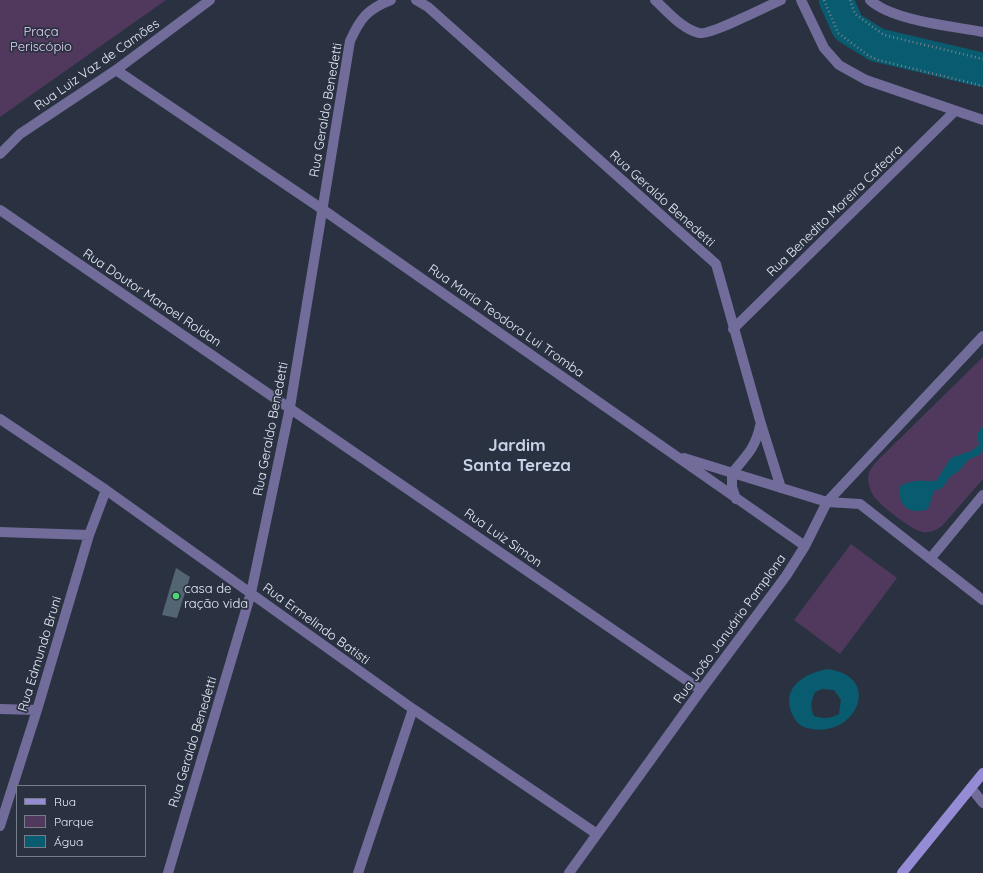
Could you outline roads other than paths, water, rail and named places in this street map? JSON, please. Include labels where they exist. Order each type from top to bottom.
[{"type":"main road","points":[[902,873],[983,773]]},
{"type":"street","name":"Rua Luiz Vaz de Camões","points":[[0,154],[20,134],[116,70],[210,0]]},
{"type":"street","name":"Rua Geraldo Benedetti","points":[[168,873],[251,593],[290,407],[350,42],[359,22],[378,5],[391,0]]},
{"type":"street","name":"Rua Geraldo Benedetti","points":[[416,0],[428,7],[716,264],[733,329],[781,488]]},
{"type":"street","points":[[655,0],[686,28],[700,34],[714,30],[781,0]]},
{"type":"street","points":[[801,0],[824,48],[839,65],[866,80],[983,120]]},
{"type":"street","points":[[870,0],[880,8],[894,15],[983,32]]},
{"type":"street","name":"Rua Maria Teodora Lui Tromba","points":[[116,70],[322,209],[805,546]]},
{"type":"street","name":"Rua Benedito Moreira Cafeara","points":[[733,329],[955,111]]},
{"type":"street","name":"Rua Doutor Manoel Roldan","points":[[0,210],[290,407]]},
{"type":"street","name":"Rua João Januário Pamplona","points":[[569,873],[701,690],[786,576],[805,546],[827,502],[983,336]]},
{"type":"street","name":"Rua Luiz Simon","points":[[290,407],[701,690]]},
{"type":"street","name":"Rua Ermelindo Batisti","points":[[0,419],[106,490],[412,709],[597,834]]},
{"type":"street","points":[[736,498],[732,487],[732,473],[748,456],[757,441],[761,424]]},
{"type":"street","name":"Rua Maria Teodora Lui Tromba","points":[[674,455],[827,502],[860,504],[983,600]]},
{"type":"street","name":"Rua Edmundo Bruni","points":[[0,826],[37,710],[89,535],[106,490]]},
{"type":"street","points":[[930,559],[983,496]]},
{"type":"street","points":[[0,532],[89,535]]},
{"type":"street","points":[[0,709],[37,710]]},
{"type":"street","points":[[358,873],[412,709]]},
{"type":"street","points":[[971,788],[983,803]]},
{"type":"water","points":[[983,426],[983,450],[981,454],[968,460],[960,470],[950,477],[942,488],[934,491],[928,509],[915,511],[906,507],[900,499],[900,486],[913,481],[936,481],[951,458],[971,451],[979,445],[977,434]]},
{"type":"water","points":[[827,669],[845,674],[855,683],[859,695],[856,707],[849,718],[837,726],[822,730],[800,725],[792,714],[789,705],[792,689],[797,683],[810,674]],"holes":[[[822,689],[834,690],[841,700],[839,714],[827,718],[814,716],[812,704],[815,692]]]},
{"type":"waterway","points":[[836,0],[848,27],[877,45],[983,70]]},
{"type":"place","name":"casa de ração vida","points":[[176,596]]},
{"type":"district","name":"Jardim Santa Tereza","points":[[517,456]]},
{"type":"park label","name":"Praça Periscópio","points":[[41,40]]}]
